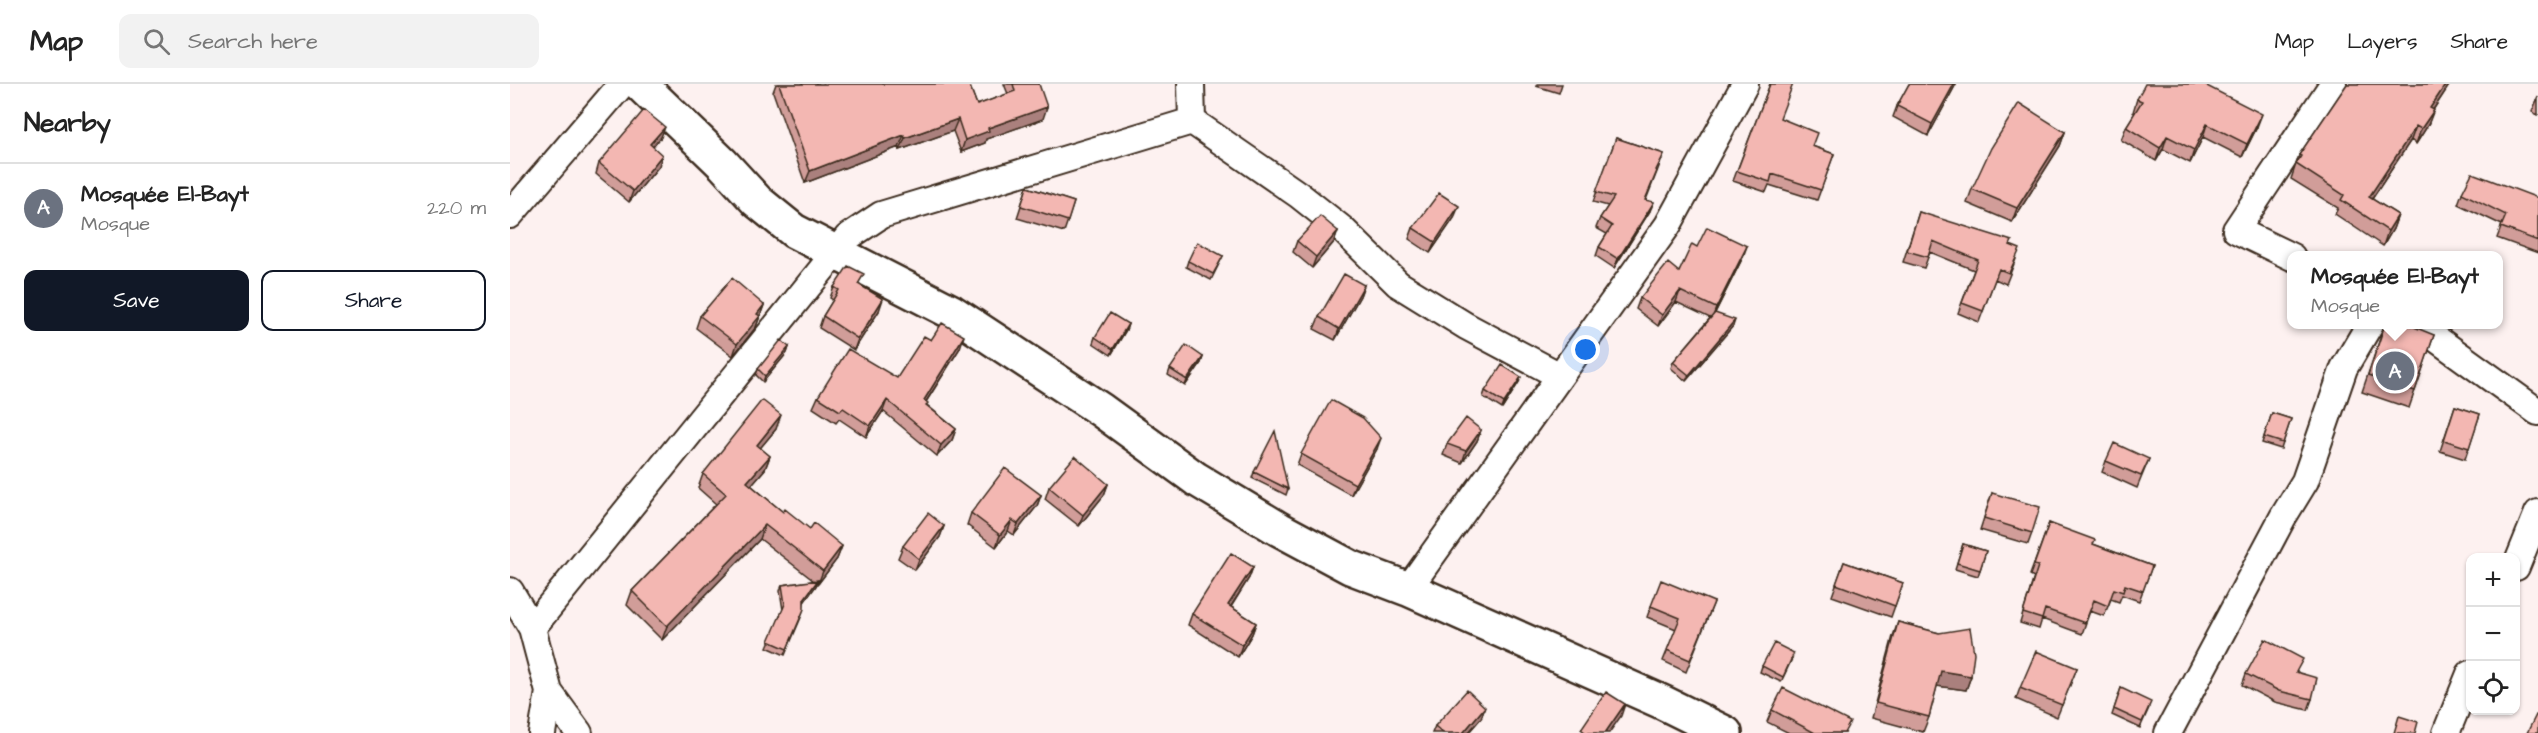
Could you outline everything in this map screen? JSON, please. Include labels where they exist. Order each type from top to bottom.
[{"type":"street","points":[[510,215],[622,84]]},
{"type":"street","points":[[640,84],[723,164],[757,201],[794,231],[952,312],[1101,410],[1196,478],[1279,529],[1350,567],[1408,589],[1662,702],[1725,733]]},
{"type":"street","points":[[1191,84],[1192,121]]},
{"type":"street","points":[[1408,589],[1668,225],[1745,84]]},
{"type":"street","points":[[2287,255],[2236,230],[2333,84]]},
{"type":"street","points":[[532,628],[848,237],[881,215],[1192,121]]},
{"type":"street","points":[[1192,121],[1299,195],[1342,229],[1398,284],[1466,326],[1560,376]]},
{"type":"street","points":[[2168,733],[2283,517],[2305,481],[2344,368],[2367,329]]},
{"type":"street","points":[[2423,329],[2538,412]]},
{"type":"street","points":[[2520,557],[2538,513]]},
{"type":"street","points":[[510,591],[532,628],[549,693],[579,733]]},
{"type":"street","points":[[2446,733],[2466,684]]},
{"type":"street","points":[[542,733],[549,693]]},
{"type":"building","points":[[779,84],[969,84],[977,105],[1015,91],[1013,84],[1039,84],[1047,107],[988,128],[989,131],[965,140],[958,119],[905,138],[904,135],[810,171]]},
{"type":"building","points":[[1770,84],[1793,84],[1780,118],[1817,133],[1812,146],[1834,154],[1821,190],[1772,174],[1770,182],[1737,171]]},
{"type":"building","points":[[1909,84],[1954,84],[1932,124],[1897,106]]},
{"type":"building","points":[[2145,84],[2203,84],[2262,114],[2247,144],[2207,124],[2194,150],[2167,136],[2160,148],[2126,127],[2142,101],[2137,99]]},
{"type":"building","points":[[2347,84],[2446,84],[2430,108],[2434,110],[2421,129],[2416,126],[2369,197],[2398,215],[2388,231],[2341,200],[2344,195],[2296,164],[2301,156],[2299,155]]},
{"type":"building","points":[[2019,103],[2065,132],[2017,208],[1972,189],[1991,148]]},
{"type":"building","points":[[644,110],[665,127],[650,144],[662,155],[633,191],[599,163]]},
{"type":"building","points":[[1616,138],[1664,154],[1645,200],[1654,202],[1618,259],[1599,247],[1612,226],[1600,218],[1614,197],[1596,192]]},
{"type":"building","points":[[2472,173],[2538,198],[2538,241],[2501,227],[2506,215],[2462,193]]},
{"type":"building","points":[[1027,187],[1074,202],[1068,221],[1021,206]]},
{"type":"building","points":[[1439,193],[1459,206],[1435,242],[1413,228]]},
{"type":"building","points":[[1919,212],[2012,241],[2010,245],[2020,249],[2009,273],[1999,269],[1983,311],[1962,303],[1978,260],[1933,241],[1928,257],[1907,251]]},
{"type":"building","points":[[1320,216],[1338,231],[1316,257],[1297,241]]},
{"type":"building","points":[[1707,227],[1747,246],[1716,308],[1680,291],[1662,315],[1640,298],[1668,263],[1679,272],[1692,244],[1697,247]]},
{"type":"building","points":[[1197,242],[1223,256],[1213,274],[1188,261]]},
{"type":"building","points":[[848,266],[864,274],[858,284],[883,299],[858,339],[823,316],[839,290],[834,287]]},
{"type":"building","points":[[1344,274],[1364,285],[1339,329],[1319,317]]},
{"type":"building","points":[[732,278],[764,305],[757,314],[760,316],[737,344],[700,316]]},
{"type":"building","points":[[1110,313],[1128,324],[1113,349],[1095,337]]},
{"type":"building","points":[[1715,313],[1735,320],[1689,375],[1673,362]]},
{"type":"building","points":[[942,323],[964,336],[924,400],[928,403],[926,405],[956,429],[941,445],[887,400],[870,426],[843,408],[840,411],[818,397],[848,349],[897,378],[924,336],[931,340]]},
{"type":"building","points":[[2383,329],[2419,329],[2434,335],[2415,391],[2368,375]]},
{"type":"building","points":[[781,340],[789,347],[765,376],[758,369]]},
{"type":"building","points":[[1186,345],[1203,357],[1187,380],[1170,369]]},
{"type":"building","points":[[1502,365],[1521,377],[1504,403],[1485,391]]},
{"type":"building","points":[[762,400],[781,415],[757,445],[770,456],[747,482],[783,512],[785,509],[810,529],[814,523],[842,546],[823,571],[765,525],[667,626],[632,591],[726,494],[703,474]]},
{"type":"building","points":[[1331,400],[1363,418],[1381,438],[1355,484],[1301,454]]},
{"type":"building","points":[[2455,406],[2480,414],[2469,448],[2444,440]]},
{"type":"building","points":[[2272,413],[2291,419],[2283,443],[2264,437]]},
{"type":"building","points":[[1466,418],[1481,430],[1466,451],[1447,444]]},
{"type":"building","points":[[1275,431],[1288,489],[1254,472]]},
{"type":"building","points":[[2114,443],[2149,459],[2141,476],[2106,461]]},
{"type":"building","points":[[1075,456],[1108,484],[1083,515],[1049,487]]},
{"type":"building","points":[[1005,468],[1041,495],[1018,524],[1012,520],[1000,535],[971,513]]},
{"type":"building","points":[[1992,493],[2040,507],[2032,533],[1984,518]]},
{"type":"building","points":[[928,513],[944,526],[919,559],[903,546]]},
{"type":"building","points":[[2049,523],[2095,540],[2093,544],[2152,566],[2143,591],[2125,585],[2123,592],[2114,589],[2108,606],[2094,600],[2085,623],[2045,609],[2042,619],[2023,613],[2038,566],[2034,565]]},
{"type":"building","points":[[1963,544],[1986,551],[1980,570],[1957,563]]},
{"type":"building","points":[[1231,553],[1253,567],[1228,605],[1256,623],[1242,645],[1192,614]]},
{"type":"building","points":[[1844,562],[1903,583],[1895,606],[1836,584]]},
{"type":"building","points":[[818,580],[804,599],[804,609],[787,649],[769,641],[785,604],[782,585]]},
{"type":"building","points":[[1661,580],[1714,602],[1690,660],[1667,650],[1680,618],[1651,606]]},
{"type":"building","points":[[1898,622],[1939,633],[1970,628],[1974,653],[1971,676],[1941,671],[1929,717],[1876,703]]},
{"type":"building","points":[[2265,639],[2303,659],[2296,672],[2317,678],[2312,699],[2279,691],[2246,674]]},
{"type":"building","points":[[1774,643],[1794,653],[1783,677],[1762,666]]},
{"type":"building","points":[[2036,651],[2077,668],[2062,705],[2020,688]]},
{"type":"building","points":[[1783,688],[1850,722],[1844,733],[1815,733],[1772,710]]},
{"type":"building","points":[[2121,688],[2151,702],[2142,722],[2114,709]]},
{"type":"building","points":[[1467,690],[1485,707],[1463,733],[1443,733],[1435,726]]},
{"type":"building","points":[[1606,692],[1625,704],[1605,733],[1586,733],[1581,729]]},
{"type":"building","points":[[2536,715],[2538,716],[2538,733],[2527,733]]},
{"type":"building","points":[[2399,716],[2418,722],[2415,733],[2394,733]]},
{"type":"place","name":"Mosquée El-Bayt","points":[[2395,371]]}]
